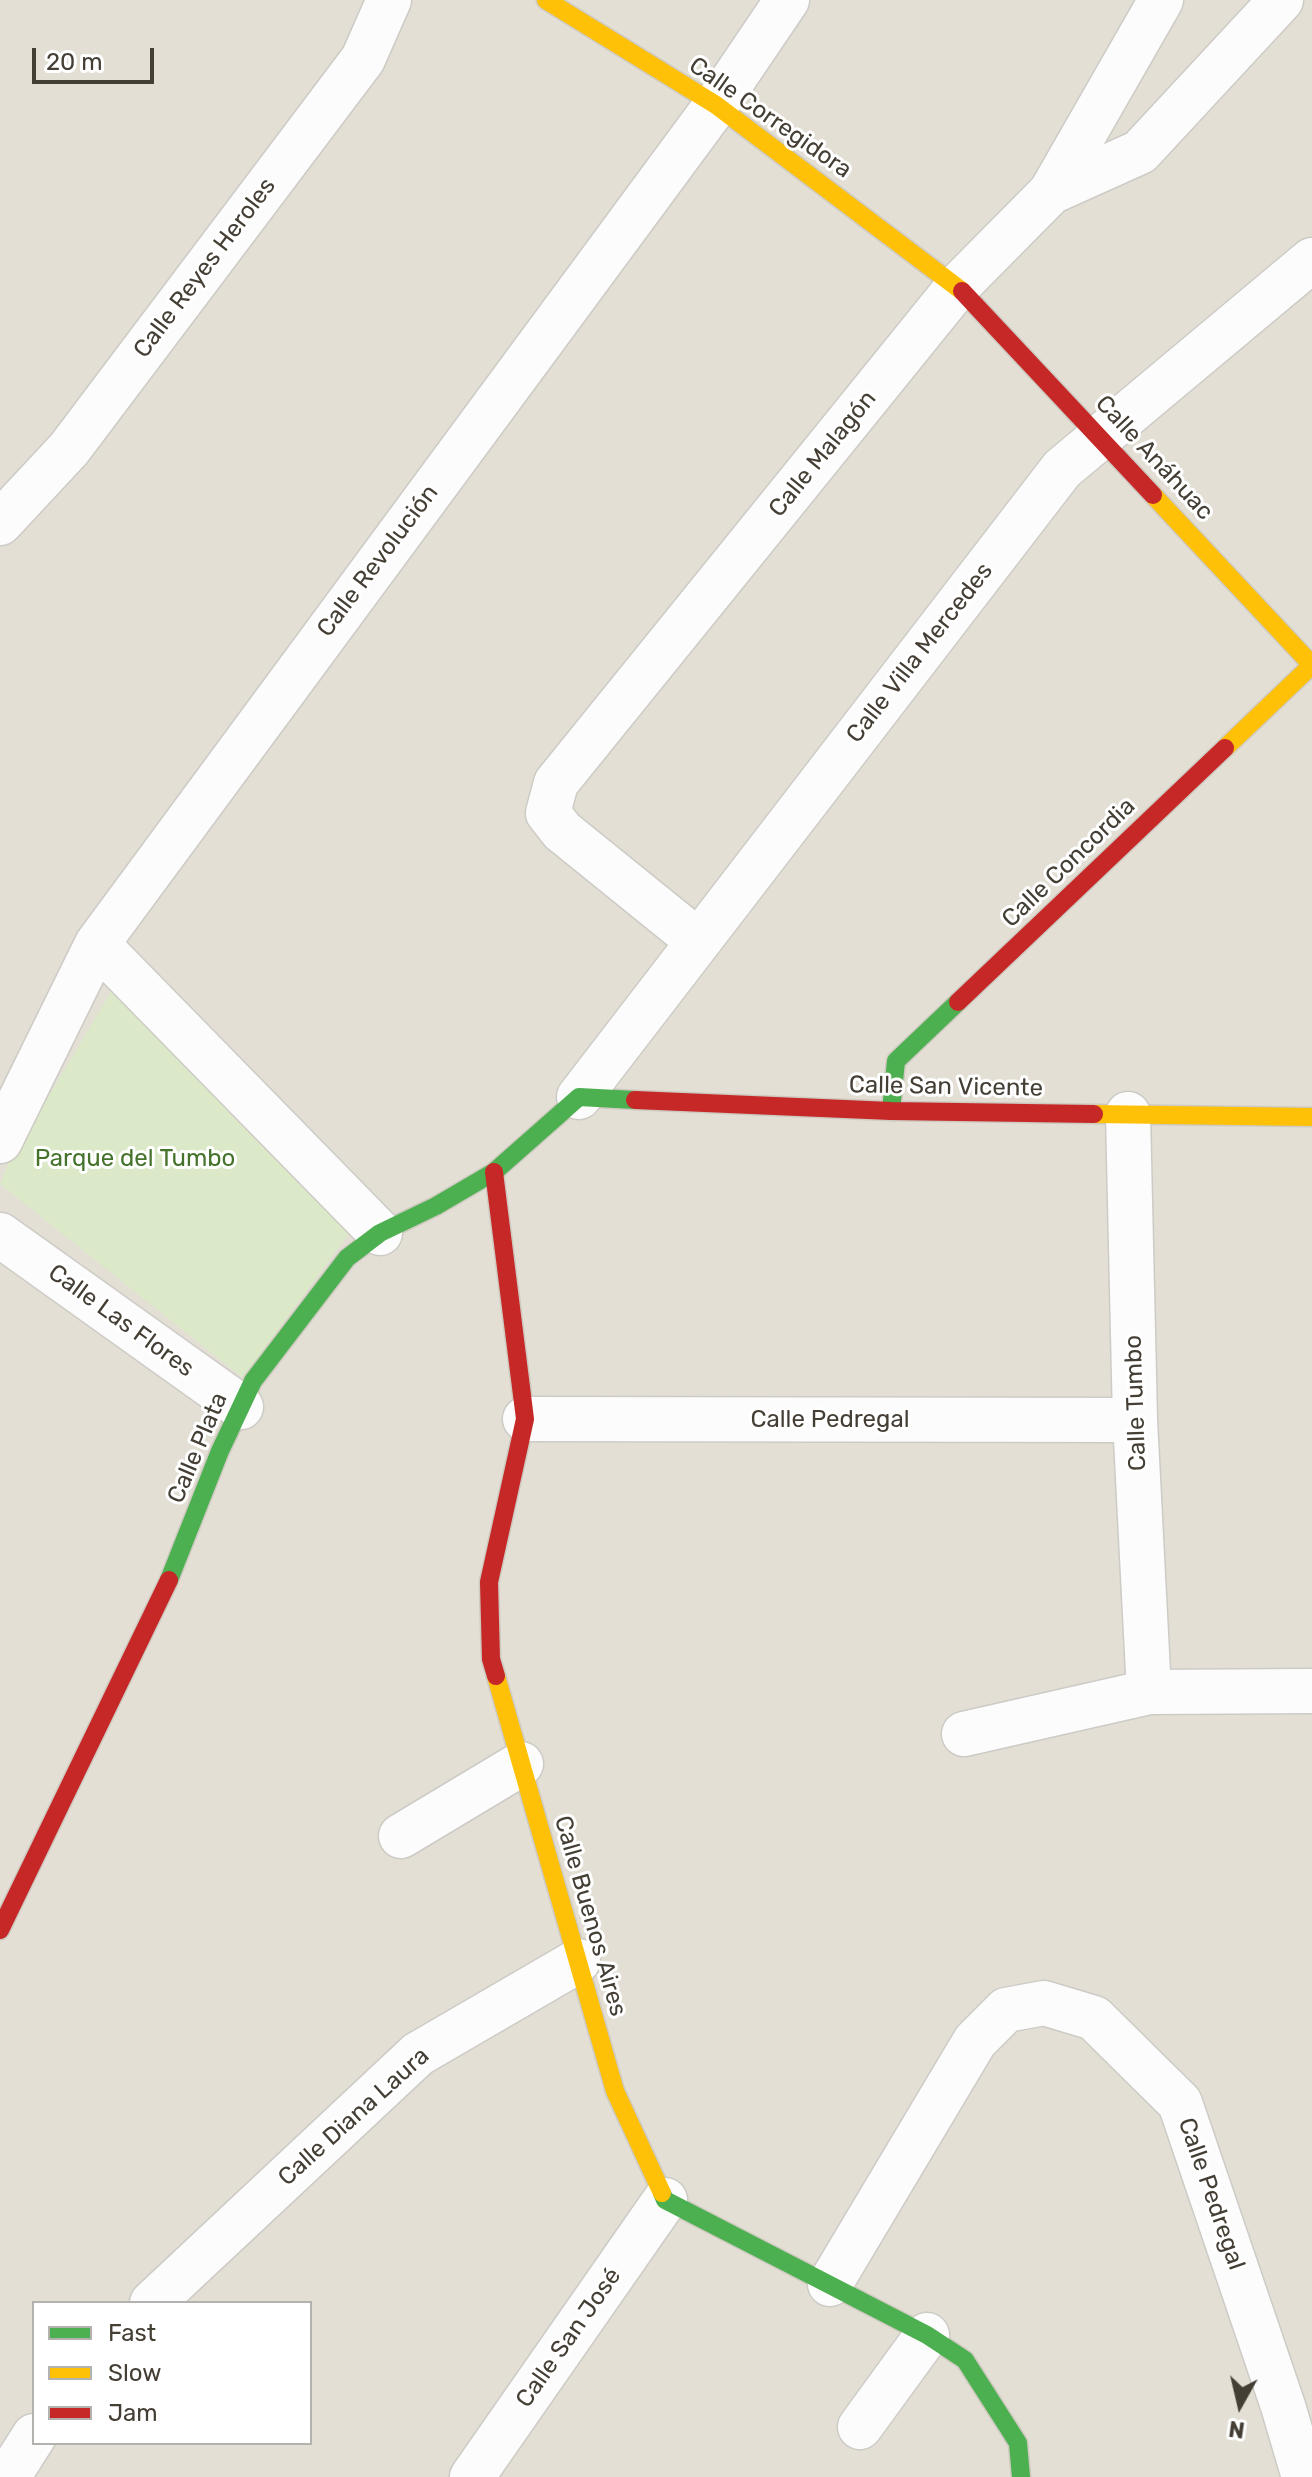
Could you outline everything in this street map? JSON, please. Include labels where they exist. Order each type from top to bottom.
[{"type":"street","name":"Calle Reyes Heroles","points":[[0,523],[69,449],[363,59],[389,0]]},
{"type":"street","name":"Calle Corregidora","points":[[546,0],[716,105],[958,286]]},
{"type":"street","name":"Calle Revolución","points":[[0,1141],[97,944],[716,105],[787,0]]},
{"type":"street","points":[[1051,192],[1161,0]]},
{"type":"street","name":"Calle Malagón","points":[[698,941],[562,831],[548,813],[556,783],[958,286],[1051,192],[1140,152],[1281,0]]},
{"type":"street","name":"Calle Villa Mercedes","points":[[579,1097],[1062,469],[1312,260]]},
{"type":"street","name":"Calle Anáhuac","points":[[958,286],[1312,665]]},
{"type":"street","name":"Calle Concordia","points":[[891,1111],[896,1061],[1312,665]]},
{"type":"street","points":[[97,944],[380,1233]]},
{"type":"street","name":"Calle San Vicente","points":[[579,1097],[891,1111],[1312,1117]]},
{"type":"street","name":"Calle Plata","points":[[0,1930],[165,1591],[220,1451],[253,1381],[347,1258],[380,1233],[436,1206],[494,1172],[579,1097]]},
{"type":"street","name":"Calle Tumbo","points":[[1128,1114],[1135,1420],[1149,1692]]},
{"type":"street","name":"Calle Buenos Aires","points":[[494,1172],[525,1419],[489,1582],[491,1659],[615,2091],[665,2200]]},
{"type":"street","name":"Calle Las Flores","points":[[0,1235],[241,1407]]},
{"type":"street","name":"Calle Pedregal","points":[[525,1419],[1135,1420]]},
{"type":"street","points":[[964,1734],[1149,1692],[1312,1691]]},
{"type":"street","points":[[401,1836],[521,1764]]},
{"type":"street","name":"Calle Diana Laura","points":[[154,2301],[418,2054],[578,1961]]},
{"type":"street","name":"Calle Pedregal","points":[[830,2284],[975,2041],[1006,2010],[1044,2003],[1094,2018],[1180,2103],[1298,2399],[1304,2477]]},
{"type":"street","points":[[665,2200],[927,2335],[965,2360],[1018,2443],[1021,2477]]},
{"type":"street","name":"Calle San José","points":[[472,2477],[665,2200]]},
{"type":"street","points":[[860,2427],[927,2335]]},
{"type":"street","points":[[8,2477],[32,2439]]},
{"type":"shaded area","points":[[0,0],[1312,0],[1312,2477],[0,2477]]},
{"type":"green space","name":"Parque del Tumbo","points":[[112,990],[353,1228],[243,1378],[0,1184],[8,1164]]},
{"type":"traffic: fast","points":[[891,1111],[896,1061],[958,1002]]},
{"type":"traffic: fast","points":[[169,1580],[220,1451],[253,1381],[347,1258],[380,1233],[436,1206],[494,1172],[579,1097],[635,1100]]},
{"type":"traffic: fast","points":[[662,2193],[665,2200],[927,2335],[965,2360],[1018,2443],[1021,2477]]},
{"type":"traffic: slow","points":[[546,0],[716,105],[962,291]]},
{"type":"traffic: slow","points":[[1153,495],[1312,665],[1225,748]]},
{"type":"traffic: slow","points":[[1094,1114],[1312,1117]]},
{"type":"traffic: slow","points":[[496,1676],[615,2091],[662,2193]]},
{"type":"traffic: jam","points":[[962,291],[1153,495]]},
{"type":"traffic: jam","points":[[958,1002],[1225,748]]},
{"type":"traffic: jam","points":[[635,1100],[891,1111],[1094,1114]]},
{"type":"traffic: jam","points":[[494,1172],[525,1419],[489,1582],[491,1659],[496,1676]]},
{"type":"traffic: jam","points":[[0,1930],[169,1580]]}]
